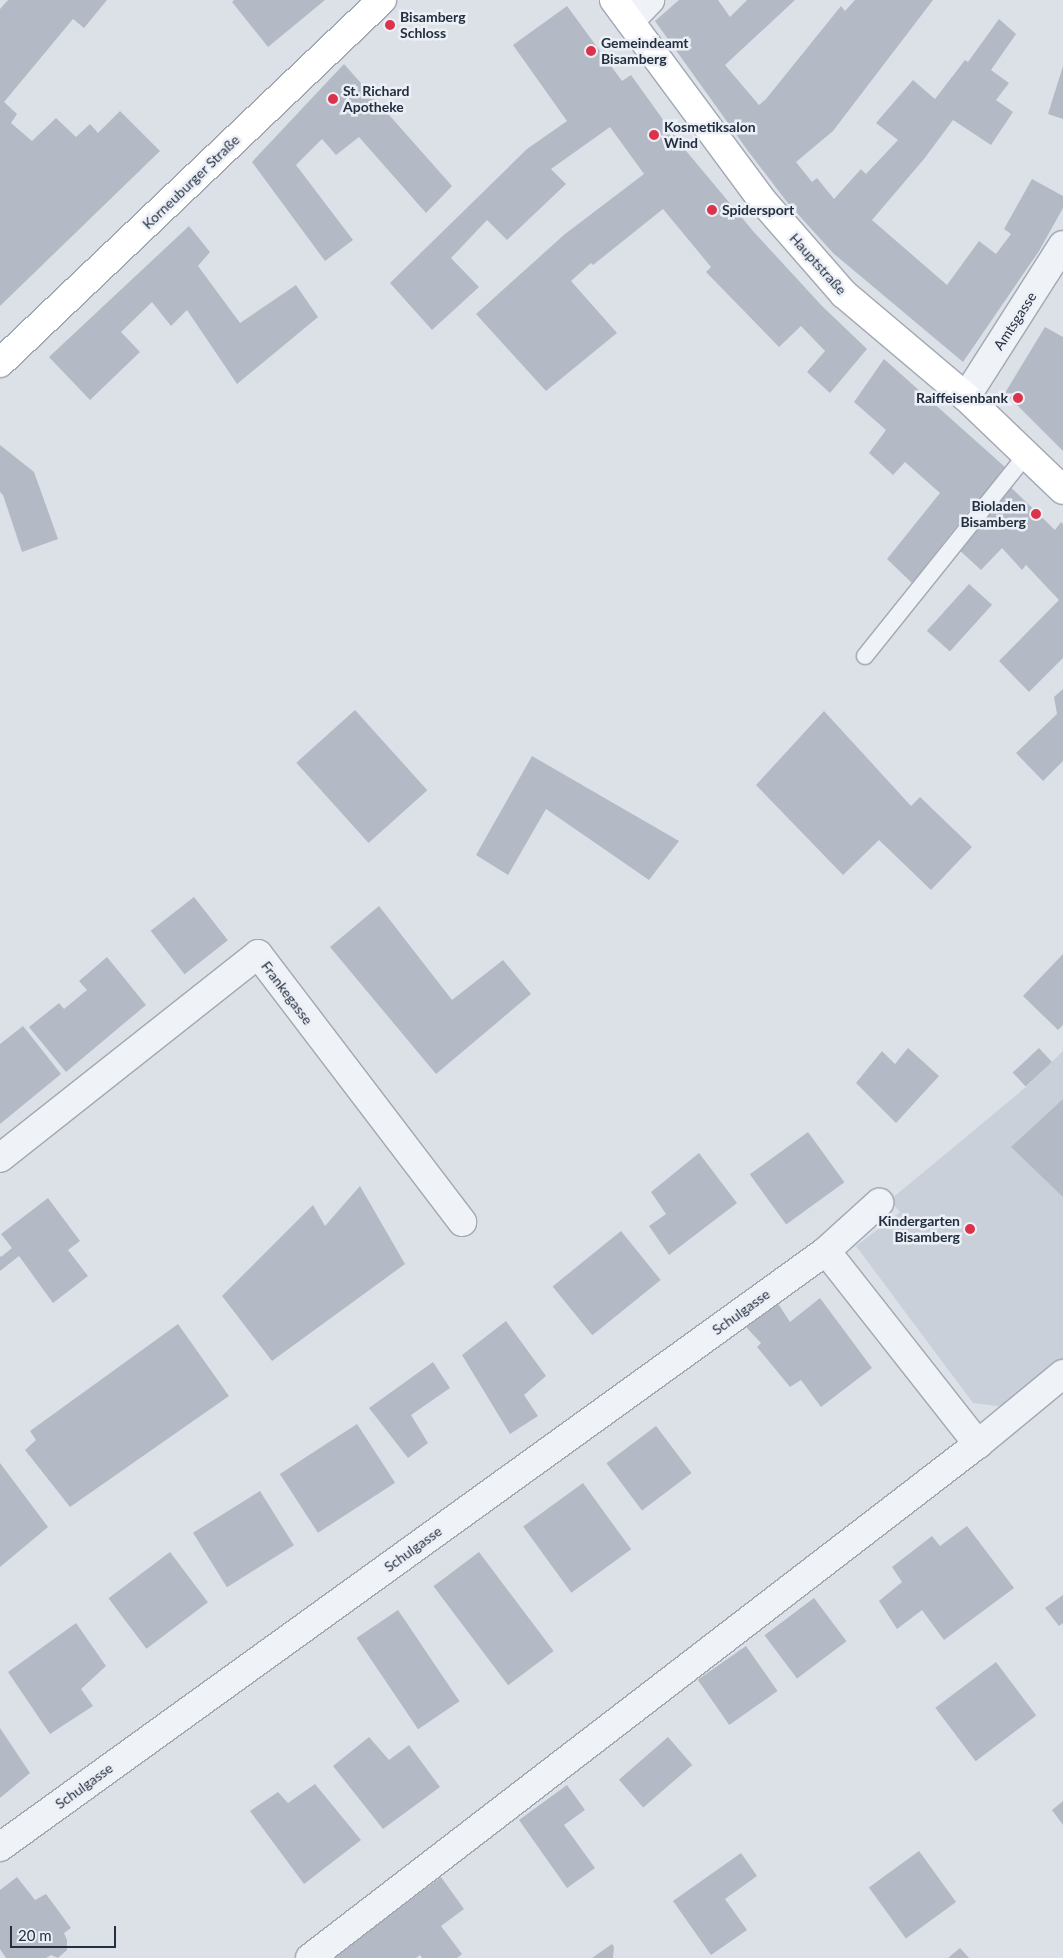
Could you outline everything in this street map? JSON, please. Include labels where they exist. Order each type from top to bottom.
[{"type":"main road","name":"Korneuburger Straße","points":[[0,363],[382,0]]},
{"type":"main road","name":"Hauptstraße","points":[[614,0],[762,199],[844,294],[966,397],[1063,490]]},
{"type":"street","points":[[630,21],[650,0]]},
{"type":"street","name":"Amtsgasse","points":[[966,397],[1063,245]]},
{"type":"street","name":"Frankegasse","points":[[0,1158],[258,954],[462,1222]]},
{"type":"street","name":"Schulgasse","points":[[0,1847],[826,1251],[879,1203]]},
{"type":"street","points":[[826,1251],[978,1444]]},
{"type":"street","points":[[310,1958],[978,1444],[1061,1378]]},
{"type":"lane","points":[[865,656],[1026,455]]},
{"type":"shaded area","name":"Kindergarten Bisamberg","points":[[1063,1051],[1063,1362],[1005,1407],[973,1403],[856,1246],[900,1212],[890,1200],[1026,1087]]},
{"type":"building","points":[[8,0],[107,0],[84,28],[73,19],[4,102],[17,114],[11,123],[32,141],[56,118],[76,137],[90,124],[98,133],[120,111],[160,151],[0,306],[0,9]]},
{"type":"building","points":[[234,0],[325,0],[268,47],[232,2]]},
{"type":"building","points":[[679,0],[718,0],[730,17],[747,0],[795,0],[725,65],[759,105],[766,99],[841,6],[845,11],[855,0],[933,0],[833,131],[796,162],[812,182],[817,178],[834,199],[861,169],[866,174],[898,140],[876,123],[913,80],[935,99],[965,60],[968,62],[999,19],[1016,34],[991,70],[1009,83],[996,100],[1013,112],[991,145],[953,120],[924,159],[872,220],[947,285],[979,241],[996,254],[1011,234],[1004,229],[1032,179],[1063,196],[1063,208],[1039,251],[963,362],[833,253],[787,202],[655,21]]},
{"type":"building","points":[[567,6],[622,81],[631,75],[682,146],[753,231],[822,306],[867,349],[830,393],[807,372],[825,351],[801,326],[779,347],[706,272],[711,267],[663,209],[593,265],[591,263],[571,281],[617,333],[546,391],[476,314],[565,234],[644,174],[610,127],[551,169],[566,184],[507,240],[487,220],[451,258],[479,287],[432,330],[390,283],[527,149],[567,121],[513,45]]},
{"type":"building","points":[[344,64],[452,186],[426,213],[359,137],[336,155],[322,139],[296,165],[353,240],[325,261],[252,162]]},
{"type":"building","points":[[1063,66],[1063,119],[1048,114]]},
{"type":"building","points":[[189,226],[210,252],[198,266],[240,323],[296,285],[318,317],[237,384],[187,310],[171,326],[152,302],[121,332],[140,352],[90,400],[49,357]]},
{"type":"building","points":[[1045,327],[1063,337],[1063,451],[1005,393]]},
{"type":"building","points":[[884,359],[1005,467],[998,475],[1055,530],[1061,522],[1063,524],[1063,658],[1029,692],[999,661],[1059,600],[1026,565],[1022,570],[1002,548],[981,570],[957,548],[982,517],[972,507],[912,583],[887,559],[940,493],[905,462],[893,475],[869,453],[886,430],[854,402]]},
{"type":"building","points":[[0,445],[34,472],[58,539],[22,552],[3,495],[0,492]]},
{"type":"building","points":[[969,584],[992,605],[950,652],[927,631]]},
{"type":"building","points":[[1063,689],[1063,761],[1043,781],[1016,753],[1057,714],[1054,697]]},
{"type":"building","points":[[355,710],[427,790],[369,843],[296,763]]},
{"type":"building","points":[[824,711],[911,806],[920,797],[972,847],[931,890],[879,840],[843,875],[756,785]]},
{"type":"building","points":[[532,756],[679,841],[649,880],[546,809],[508,875],[476,855]]},
{"type":"building","points":[[194,897],[228,940],[185,974],[151,931]]},
{"type":"building","points":[[379,906],[452,1000],[503,960],[531,994],[436,1074],[330,947]]},
{"type":"building","points":[[1063,954],[1063,1025],[1058,1030],[1023,996]]},
{"type":"building","points":[[107,957],[146,1005],[66,1072],[29,1027],[59,1003],[64,1009],[87,990],[79,981]]},
{"type":"building","points":[[23,1026],[61,1074],[0,1124],[0,1044]]},
{"type":"building","points":[[908,1048],[939,1076],[896,1123],[856,1083],[882,1051],[895,1064]]},
{"type":"building","points":[[1039,1048],[1052,1062],[1026,1086],[1013,1073]]},
{"type":"building","points":[[1063,1099],[1063,1197],[1011,1147]]},
{"type":"building","points":[[808,1132],[844,1182],[786,1224],[750,1174]]},
{"type":"building","points":[[699,1153],[737,1203],[669,1255],[649,1226],[666,1214],[651,1192]]},
{"type":"building","points":[[360,1186],[405,1264],[272,1361],[222,1296],[313,1205],[325,1226]]},
{"type":"building","points":[[48,1198],[80,1241],[68,1250],[88,1276],[53,1303],[19,1256],[0,1271],[0,1255],[1,1257],[12,1248],[1,1234]]},
{"type":"building","points":[[621,1231],[661,1280],[592,1335],[553,1286]]},
{"type":"building","points":[[820,1298],[872,1368],[821,1407],[801,1380],[790,1387],[757,1347],[761,1343],[745,1326],[777,1302],[790,1322]]},
{"type":"building","points":[[506,1321],[546,1376],[524,1395],[538,1416],[510,1434],[462,1355]]},
{"type":"building","points":[[178,1324],[229,1396],[70,1507],[25,1450],[36,1440],[30,1431]]},
{"type":"building","points":[[433,1362],[450,1388],[411,1415],[428,1443],[408,1458],[369,1408]]},
{"type":"building","points":[[357,1424],[395,1483],[318,1533],[280,1474]]},
{"type":"building","points":[[656,1426],[692,1473],[642,1510],[606,1463]]},
{"type":"building","points":[[0,1463],[48,1527],[0,1567]]},
{"type":"building","points":[[583,1483],[631,1549],[571,1593],[523,1526]]},
{"type":"building","points":[[260,1491],[294,1545],[227,1587],[193,1533]]},
{"type":"building","points":[[967,1526],[1014,1588],[944,1640],[922,1610],[897,1629],[879,1601],[902,1582],[892,1567],[932,1536],[940,1546]]},
{"type":"building","points":[[170,1552],[208,1602],[146,1649],[109,1598]]},
{"type":"building","points":[[479,1552],[554,1651],[508,1685],[433,1586]]},
{"type":"building","points":[[1063,1595],[1063,1623],[1059,1626],[1045,1608]]},
{"type":"building","points":[[814,1598],[846,1641],[797,1678],[764,1635]]},
{"type":"building","points":[[398,1610],[460,1701],[418,1729],[357,1638]]},
{"type":"building","points":[[76,1623],[106,1666],[81,1689],[93,1706],[50,1734],[8,1672]]},
{"type":"building","points":[[746,1646],[778,1691],[729,1725],[698,1680]]},
{"type":"building","points":[[996,1662],[1036,1716],[976,1761],[935,1708]]},
{"type":"building","points":[[0,1728],[30,1773],[0,1798]]},
{"type":"building","points":[[369,1737],[389,1760],[409,1745],[440,1787],[383,1829],[333,1766]]},
{"type":"building","points":[[668,1737],[692,1765],[643,1808],[619,1780]]},
{"type":"building","points":[[315,1784],[361,1840],[304,1884],[250,1811],[278,1792],[288,1803]]},
{"type":"building","points":[[567,1785],[585,1810],[564,1825],[595,1868],[567,1888],[519,1820]]},
{"type":"building","points":[[1063,1801],[1063,1825],[1052,1810]]},
{"type":"building","points":[[919,1851],[956,1902],[906,1938],[869,1887]]},
{"type":"building","points":[[741,1853],[757,1876],[725,1899],[747,1930],[711,1955],[673,1901]]},
{"type":"building","points":[[17,1877],[35,1900],[46,1894],[71,1928],[64,1933],[67,1940],[67,1950],[58,1958],[51,1955],[46,1958],[6,1958],[0,1949],[0,1890]]},
{"type":"building","points":[[441,1877],[464,1909],[441,1926],[462,1954],[457,1958],[422,1958],[420,1955],[416,1958],[332,1958]]},
{"type":"building","points":[[612,1944],[614,1947],[613,1958],[592,1958]]},
{"type":"building","points":[[960,1948],[969,1958],[948,1958]]},
{"type":"place","name":"Bisamberg Schloss","points":[[390,25]]},
{"type":"place","name":"Gemeindeamt Bisamberg","points":[[591,51]]},
{"type":"place","name":"St. Richard Apotheke","points":[[333,99]]},
{"type":"place","name":"Kosmetiksalon Wind","points":[[654,135]]},
{"type":"place","name":"Spidersport","points":[[712,210]]},
{"type":"place","name":"Raiffeisenbank","points":[[1018,398]]},
{"type":"place","name":"Bioladen Bisamberg","points":[[1036,514]]},
{"type":"place","name":"Kindergarten Bisamberg","points":[[970,1229]]}]
